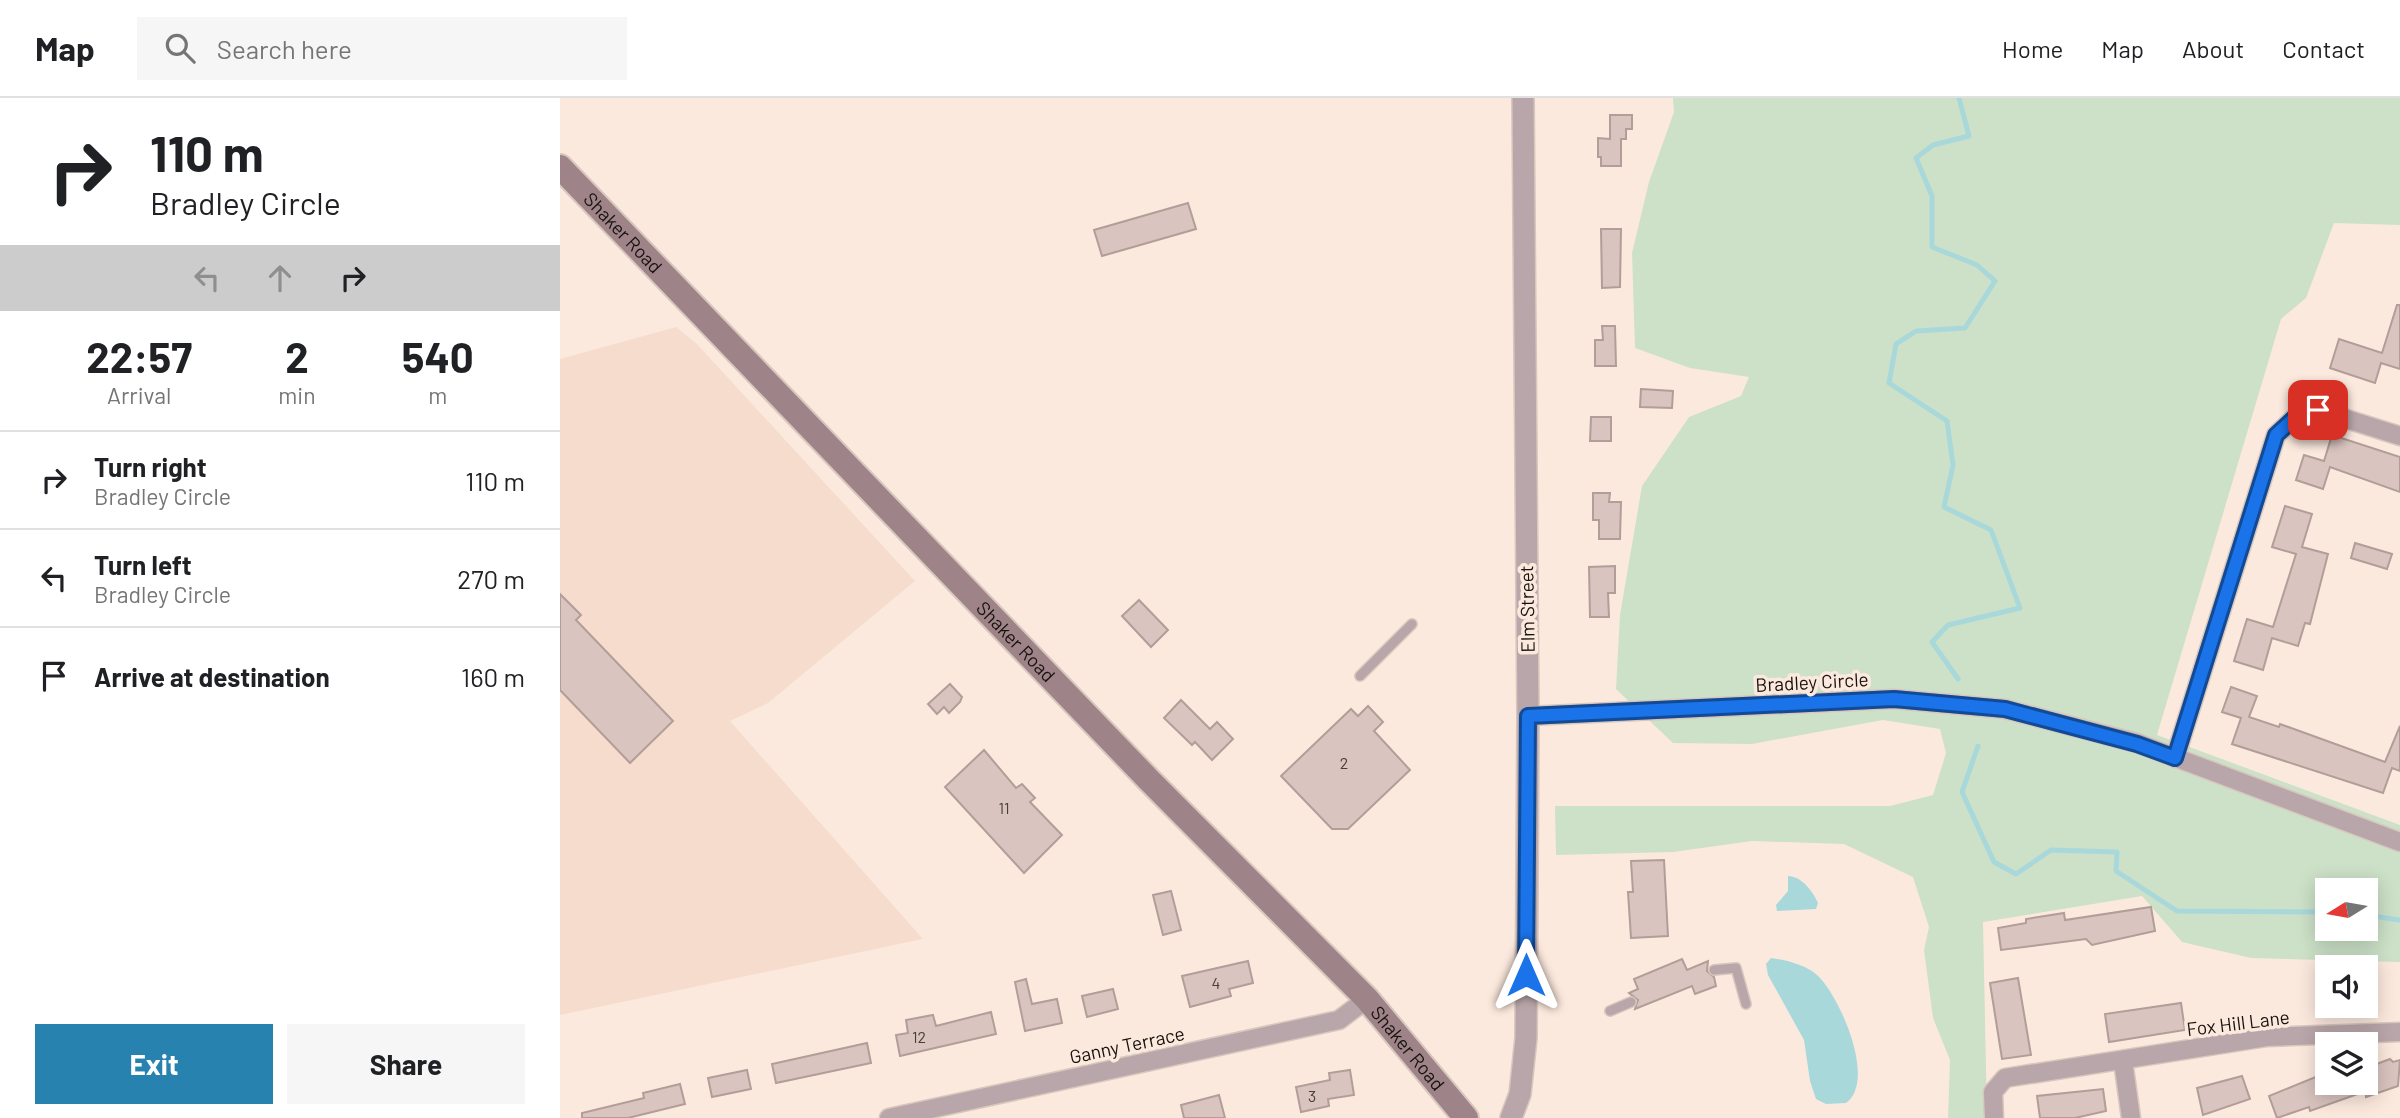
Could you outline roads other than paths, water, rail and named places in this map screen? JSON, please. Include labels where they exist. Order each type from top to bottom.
[{"type":"main road","name":"Shaker Road","points":[[560,167],[1147,779],[1367,999],[1466,1118]]},
{"type":"street","name":"Elm Street","points":[[1511,1118],[1520,1094],[1525,1038],[1528,716],[1523,98]]},
{"type":"street","points":[[2175,758],[2276,435],[2301,412],[2318,410],[2400,436]]},
{"type":"street","name":"Bradley Circle","points":[[1528,716],[1894,699],[2005,709],[2137,744],[2400,842]]},
{"type":"street","name":"Ganny Terrace","points":[[889,1118],[1339,1020],[1367,999]]},
{"type":"street","name":"Fox Hill Lane","points":[[1994,1118],[1993,1092],[2005,1078],[2267,1037],[2400,1032]]},
{"type":"street","points":[[2123,1060],[2131,1118]]},
{"type":"lane","points":[[1360,676],[1412,624]]},
{"type":"lane","points":[[1714,970],[1736,968],[1746,1004]]},
{"type":"lane","points":[[1610,1012],[1631,1002]]},
{"type":"water","points":[[1788,876],[1802,881],[1810,889],[1818,903],[1816,909],[1777,911],[1776,905],[1788,891]]},
{"type":"water","points":[[1771,958],[1812,971],[1836,1001],[1857,1058],[1858,1077],[1855,1092],[1846,1103],[1826,1104],[1816,1099],[1810,1081],[1804,1040],[1768,975],[1766,964]]},
{"type":"waterway","points":[[1958,679],[1932,642],[1948,625],[2020,608],[1991,530],[1944,507],[1953,465],[1947,421],[1889,383],[1896,344],[1916,331],[1965,328],[1995,281],[1977,265],[1932,247],[1932,196],[1916,158],[1933,145],[1969,136],[1959,98]]},
{"type":"waterway","points":[[1978,746],[1962,792],[1994,862],[2016,874],[2051,850],[2117,852],[2116,871],[2177,911],[2315,912]]},
{"type":"waterway","points":[[2378,917],[2400,920]]}]
